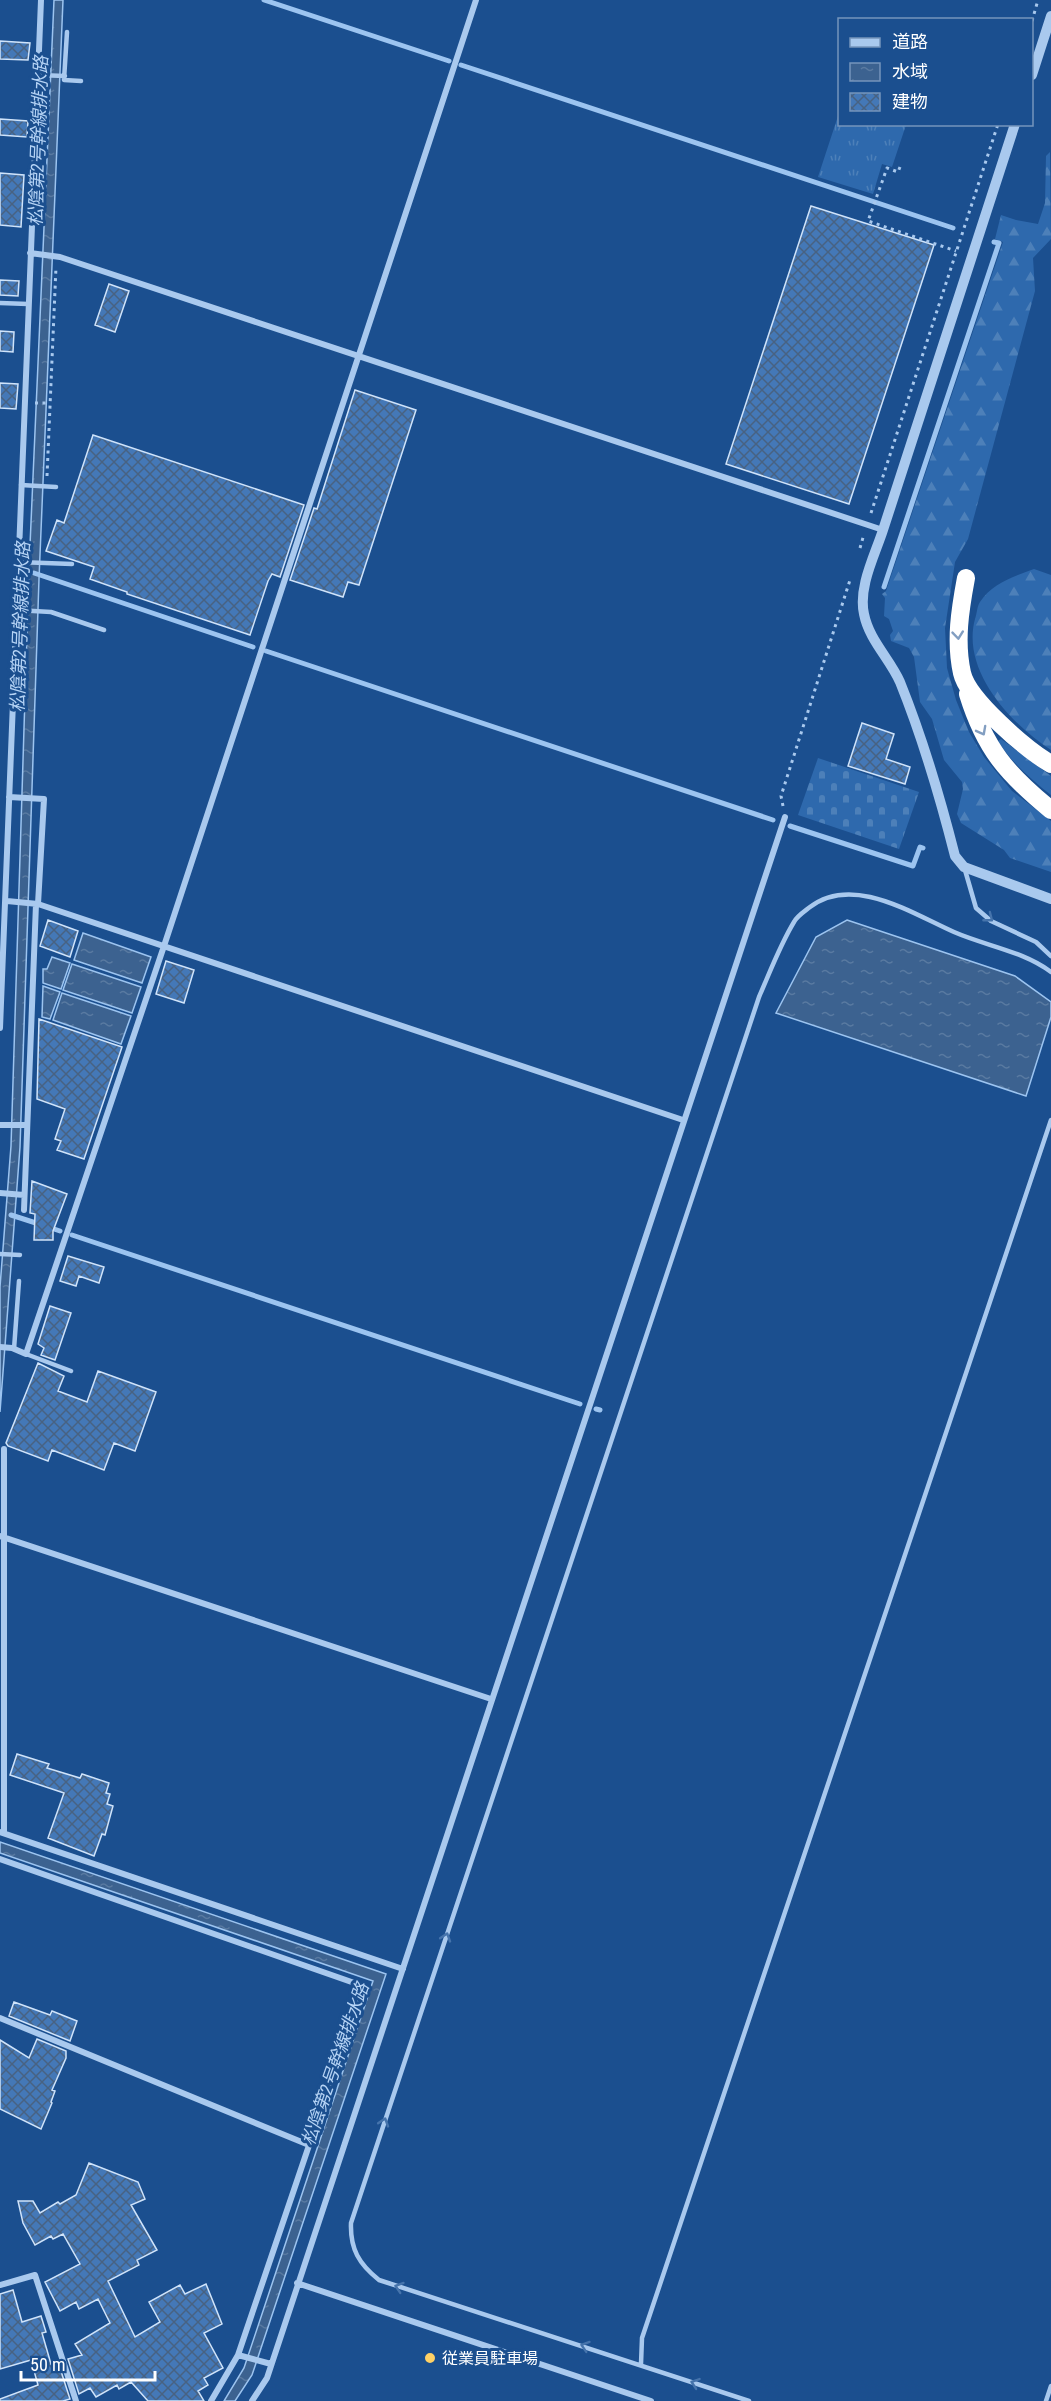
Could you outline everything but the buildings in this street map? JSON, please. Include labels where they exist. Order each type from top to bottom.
[{"type":"highway","points":[[966,578],[957,625],[962,676],[978,725],[997,758],[1022,786],[1051,810]]},
{"type":"highway","points":[[962,676],[987,711],[1051,764]]},
{"type":"street","points":[[0,1028],[9,902],[18,562],[24,485],[28,304],[34,254],[41,75],[41,0]]},
{"type":"street","points":[[0,1347],[13,1348],[26,1354],[164,946],[476,0]]},
{"type":"street","points":[[1033,72],[1051,16]]},
{"type":"street","points":[[1015,126],[883,530],[864,592],[864,614],[876,643],[899,679],[930,763],[955,856],[964,867],[1051,899]]},
{"type":"street","points":[[34,254],[55,256],[883,530]]},
{"type":"street","points":[[0,799],[44,799],[36,904],[24,1209]]},
{"type":"street","points":[[252,2401],[267,2378],[268,2363],[403,1969],[785,816]]},
{"type":"street","points":[[9,902],[36,904],[683,1120]]},
{"type":"street","points":[[2,1125],[26,1126]]},
{"type":"street","points":[[0,1193],[24,1195]]},
{"type":"street","points":[[4,1449],[1,1536],[1,1832],[403,1969]]},
{"type":"street","points":[[1,1536],[491,1699]]},
{"type":"street","points":[[0,1859],[363,1986],[240,2355],[211,2401]]},
{"type":"street","points":[[0,2018],[309,2145]]},
{"type":"street","points":[[0,2285],[35,2274],[76,2401]]},
{"type":"street","points":[[297,2283],[651,2401]]},
{"type":"street","points":[[240,2355],[268,2363]]},
{"type":"lane","points":[[67,32],[64,80],[81,81]]},
{"type":"lane","points":[[41,75],[64,76]]},
{"type":"lane","points":[[0,303],[28,304]]},
{"type":"lane","points":[[24,485],[56,487]]},
{"type":"lane","points":[[18,562],[72,564]]},
{"type":"lane","points":[[18,610],[44,611],[104,630]]},
{"type":"lane","points":[[964,867],[976,908],[991,921],[1036,942],[1051,956]]},
{"type":"lane","points":[[749,2401],[379,2280],[365,2269],[356,2256],[351,2240],[351,2223],[759,997],[795,920],[813,904],[836,894],[855,893],[879,899],[968,938],[1037,961],[1051,972]]},
{"type":"lane","points":[[641,2364],[642,2338],[1051,1120]]},
{"type":"lane","points":[[0,1254],[18,1255]]},
{"type":"lane","points":[[13,1348],[19,1281]]},
{"type":"lane","points":[[26,1354],[71,1371]]},
{"type":"lane","points":[[1046,2401],[1051,2386]]},
{"type":"path","points":[[1033,18],[1038,0]]},
{"type":"path","points":[[856,559],[997,126]]},
{"type":"path","points":[[900,167],[898,172],[887,168],[868,221],[956,251]]},
{"type":"path","points":[[46,487],[55,256]]},
{"type":"path","points":[[30,403],[49,403]]},
{"type":"path","points":[[785,816],[781,796],[853,570]]},
{"type":"green space","points":[[838,116],[838,126],[906,126],[892,167],[882,164],[873,194],[818,177]]},
{"type":"green space","points":[[1050,152],[1051,239],[1033,258],[1035,291],[968,539],[955,562],[945,628],[947,668],[956,700],[969,732],[984,757],[1012,791],[1051,821],[1051,872],[1010,858],[1004,850],[961,823],[957,814],[963,789],[962,782],[944,760],[932,719],[920,702],[914,657],[909,648],[891,641],[890,635],[893,631],[889,619],[884,616],[885,598],[882,594],[886,591],[1003,242],[995,239],[1001,215],[1038,224],[1045,203],[1046,156]]},
{"type":"green space","points":[[1034,569],[1051,575],[1051,750],[1020,726],[993,694],[975,658],[973,638],[978,606],[985,595],[1004,581]]},
{"type":"green space","points":[[1001,739],[1051,776],[1051,795],[1016,764],[998,741]]},
{"type":"green space","points":[[818,758],[919,792],[899,849],[798,815]]},
{"type":"water","points":[[54,0],[63,0],[39,579],[20,1147],[0,1412],[0,1287],[11,1146],[29,568]]},
{"type":"water","points":[[847,920],[1015,976],[1051,1002],[1051,1017],[1026,1096],[776,1013],[816,937]]},
{"type":"water","points":[[83,933],[151,957],[142,983],[74,960]]},
{"type":"water","points":[[52,957],[70,963],[61,989],[43,983],[43,969],[47,969]]},
{"type":"water","points":[[72,964],[141,987],[132,1013],[63,990]]},
{"type":"water","points":[[43,986],[60,992],[50,1019],[42,1017]]},
{"type":"water","points":[[62,993],[131,1016],[121,1044],[53,1020]]},
{"type":"water","points":[[0,1842],[386,1974],[252,2375],[235,2401],[224,2401],[244,2368],[373,1981],[0,1853]]},
{"type":"waterway","points":[[264,0],[449,61]]},
{"type":"waterway","points":[[461,65],[953,228]]},
{"type":"waterway","points":[[884,587],[999,243],[994,242]]},
{"type":"waterway","name":"松陰第2号幹線排水路","points":[[34,573],[253,647]]},
{"type":"waterway","points":[[266,651],[773,820]]},
{"type":"waterway","points":[[790,826],[913,866],[920,847],[923,848]]},
{"type":"waterway","points":[[11,1215],[39,1224]]},
{"type":"waterway","points":[[48,1227],[60,1231]]},
{"type":"waterway","points":[[72,1235],[580,1404]]},
{"type":"waterway","points":[[596,1409],[600,1410]]},
{"type":"place","name":"従業員駐車場","points":[[430,2358]]}]
